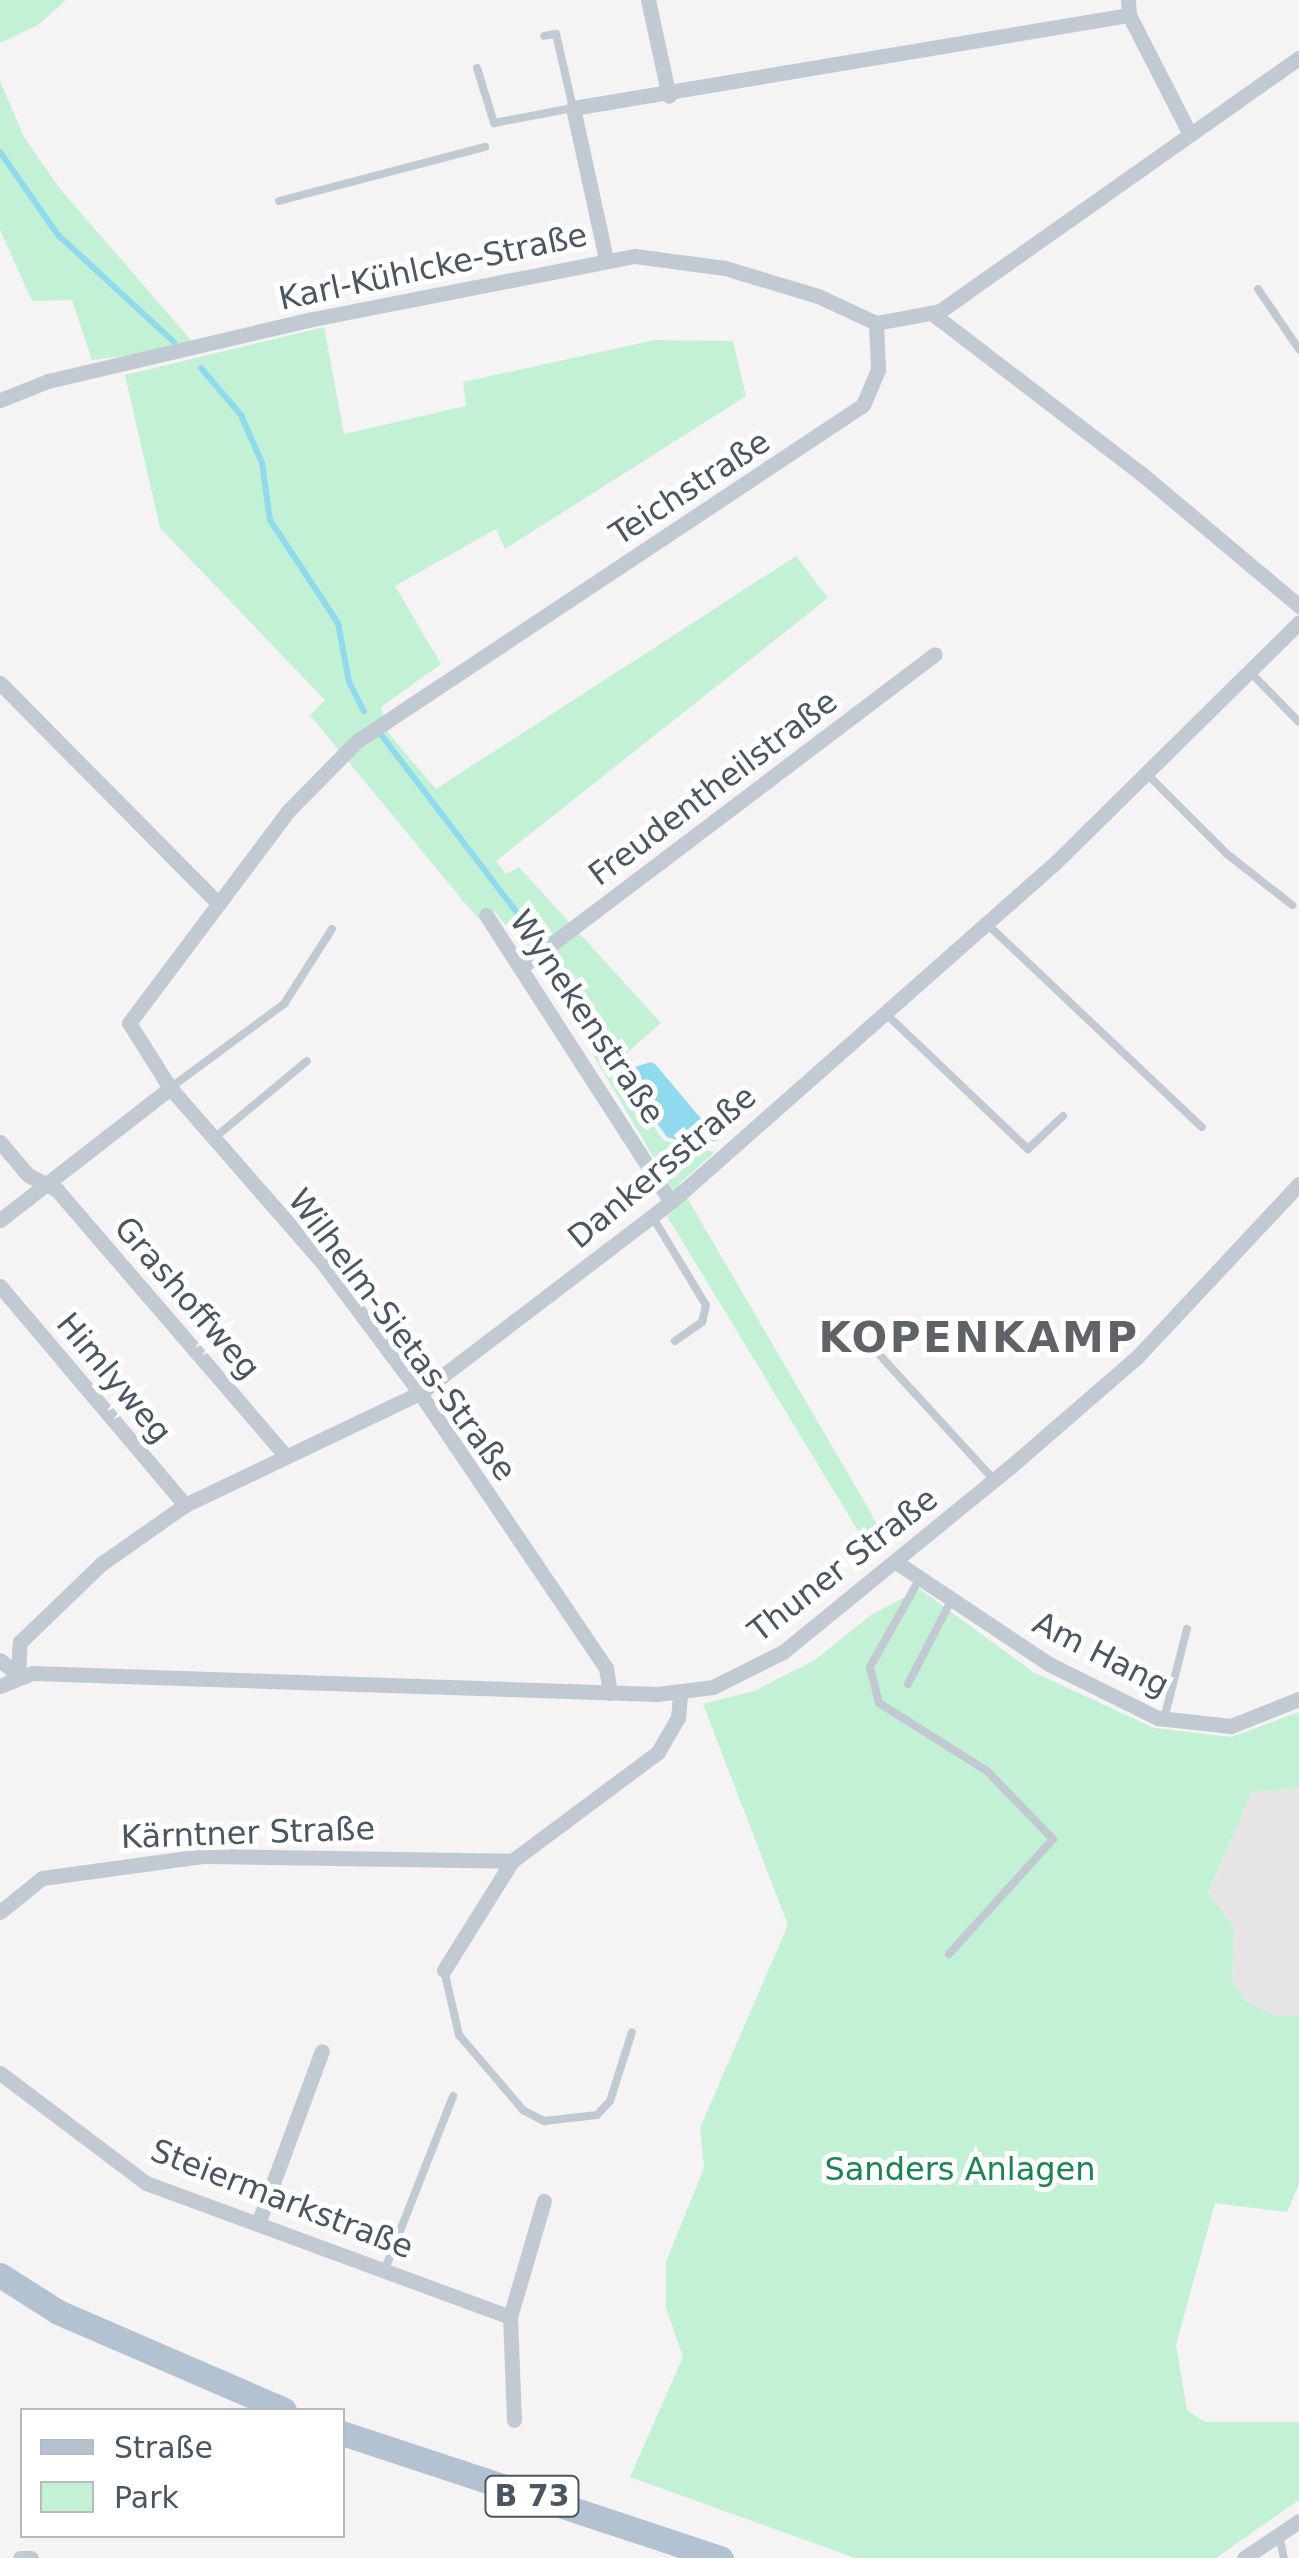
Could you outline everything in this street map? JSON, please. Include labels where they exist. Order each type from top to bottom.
[{"type":"main road","points":[[0,2275],[58,2312],[279,2408]]},
{"type":"main road","name":"B 73","points":[[345,2433],[721,2558]]},
{"type":"street","points":[[648,0],[668,96]]},
{"type":"street","points":[[606,259],[573,108],[668,96],[1128,7],[1190,134]]},
{"type":"street","points":[[876,323],[932,314],[1299,58]]},
{"type":"street","name":"Karl-Kühlcke-Straße","points":[[0,400],[48,380],[243,335],[635,256],[726,268],[818,296],[876,323]]},
{"type":"street","points":[[932,314],[1143,475],[1299,606]]},
{"type":"street","name":"Teichstraße","points":[[129,1024],[288,811],[357,740],[864,405],[878,370],[876,323]]},
{"type":"street","name":"Dankersstraße","points":[[18,1676],[20,1642],[101,1564],[185,1505],[420,1392],[671,1202],[986,923],[1299,622]]},
{"type":"street","name":"Freudentheilstraße","points":[[524,966],[935,654]]},
{"type":"street","points":[[0,683],[219,904]]},
{"type":"street","name":"Wynekenstraße","points":[[486,915],[524,966],[671,1202]]},
{"type":"street","name":"Wilhelm-Sietas-Straße","points":[[129,1024],[170,1088],[322,1262],[420,1392],[606,1668],[610,1692]]},
{"type":"street","points":[[0,1220],[170,1088]]},
{"type":"street","name":"Grashoffweg","points":[[0,1142],[42,1184],[57,1190],[284,1455]]},
{"type":"street","name":"Thuner Straße","points":[[18,1676],[680,1694],[713,1686],[782,1652],[994,1480],[1138,1356],[1299,1184]]},
{"type":"street","name":"Himlyweg","points":[[0,1286],[185,1505]]},
{"type":"street","name":"Am Hang","points":[[896,1562],[1049,1664],[1164,1719],[1231,1726],[1299,1699]]},
{"type":"street","points":[[0,1660],[18,1676],[0,1686]]},
{"type":"street","points":[[444,1970],[512,1861],[658,1752],[678,1718],[680,1694]]},
{"type":"street","name":"Kärntner Straße","points":[[0,1912],[42,1878],[203,1856],[512,1861]]},
{"type":"street","points":[[259,2222],[322,2051]]},
{"type":"street","name":"Steiermarkstraße","points":[[0,2073],[146,2182],[510,2317]]},
{"type":"street","points":[[514,2420],[510,2317],[544,2201]]},
{"type":"street","points":[[1244,2558],[1299,2521]]},
{"type":"street","points":[[20,2558],[31,2558]]},
{"type":"lane","points":[[477,68],[494,124],[573,108],[556,34],[544,36]]},
{"type":"lane","points":[[279,201],[485,147]]},
{"type":"lane","points":[[1258,289],[1299,349]]},
{"type":"lane","points":[[1249,672],[1299,722]]},
{"type":"lane","points":[[1146,773],[1227,854],[1292,905]]},
{"type":"lane","points":[[986,923],[1202,1127]]},
{"type":"lane","points":[[170,1088],[284,1004],[332,929]]},
{"type":"lane","points":[[884,1012],[1028,1149],[1063,1116]]},
{"type":"lane","points":[[213,1139],[307,1061]]},
{"type":"lane","points":[[652,1216],[706,1305],[702,1322],[675,1340]]},
{"type":"lane","points":[[876,1351],[994,1480]]},
{"type":"lane","points":[[920,1578],[870,1667],[879,1703],[987,1771],[1053,1839],[949,1954]]},
{"type":"lane","points":[[908,1684],[952,1599]]},
{"type":"lane","points":[[1164,1719],[1187,1629]]},
{"type":"lane","points":[[444,1970],[459,2034],[524,2110],[544,2121],[597,2115],[610,2101],[632,2032]]},
{"type":"lane","points":[[385,2269],[453,2096]]},
{"type":"lane","points":[[1279,2534],[1284,2558]]},
{"type":"shaded area","points":[[1299,1788],[1299,2016],[1275,2016],[1249,2004],[1232,1981],[1234,1928],[1208,1894],[1252,1792]]},
{"type":"green space","points":[[0,0],[66,0],[38,25],[0,43]]},
{"type":"green space","points":[[0,81],[25,139],[61,190],[197,347],[92,360],[72,300],[32,301],[0,230]]},
{"type":"green space","points":[[324,327],[344,434],[466,406],[463,382],[655,340],[733,341],[746,396],[505,549],[496,529],[395,586],[441,664],[381,707],[389,734],[436,789],[796,556],[828,598],[496,861],[506,874],[519,867],[661,1023],[612,1066],[664,1141],[715,1152],[679,1184],[871,1513],[888,1547],[874,1557],[667,1216],[681,1204],[545,973],[494,911],[479,919],[464,902],[310,715],[325,700],[160,528],[125,375]]},
{"type":"green space","name":"Sanders Anlagen","points":[[920,1589],[1033,1672],[1154,1728],[1231,1737],[1299,1712],[1299,1788],[1252,1792],[1208,1893],[1234,1928],[1232,1980],[1248,2003],[1275,2016],[1299,2016],[1299,2184],[1287,2212],[1215,2203],[1176,2345],[1187,2410],[1205,2422],[1299,2422],[1299,2500],[1216,2558],[855,2558],[630,2477],[683,2357],[666,2308],[666,2262],[704,2168],[700,2128],[788,1925],[703,1704],[754,1691],[815,1660],[871,1615]]},
{"type":"water","points":[[651,1062],[719,1140],[693,1145],[667,1137],[619,1072]]},
{"type":"waterway","points":[[0,152],[58,235],[174,342]]},
{"type":"waterway","points":[[201,368],[241,415],[262,463],[270,520],[338,623],[349,682],[364,711]]},
{"type":"waterway","points":[[379,732],[536,937]]},
{"type":"waterway","points":[[565,976],[627,1073]]},
{"type":"district","name":"KOPENKAMP","points":[[979,1338]]}]
